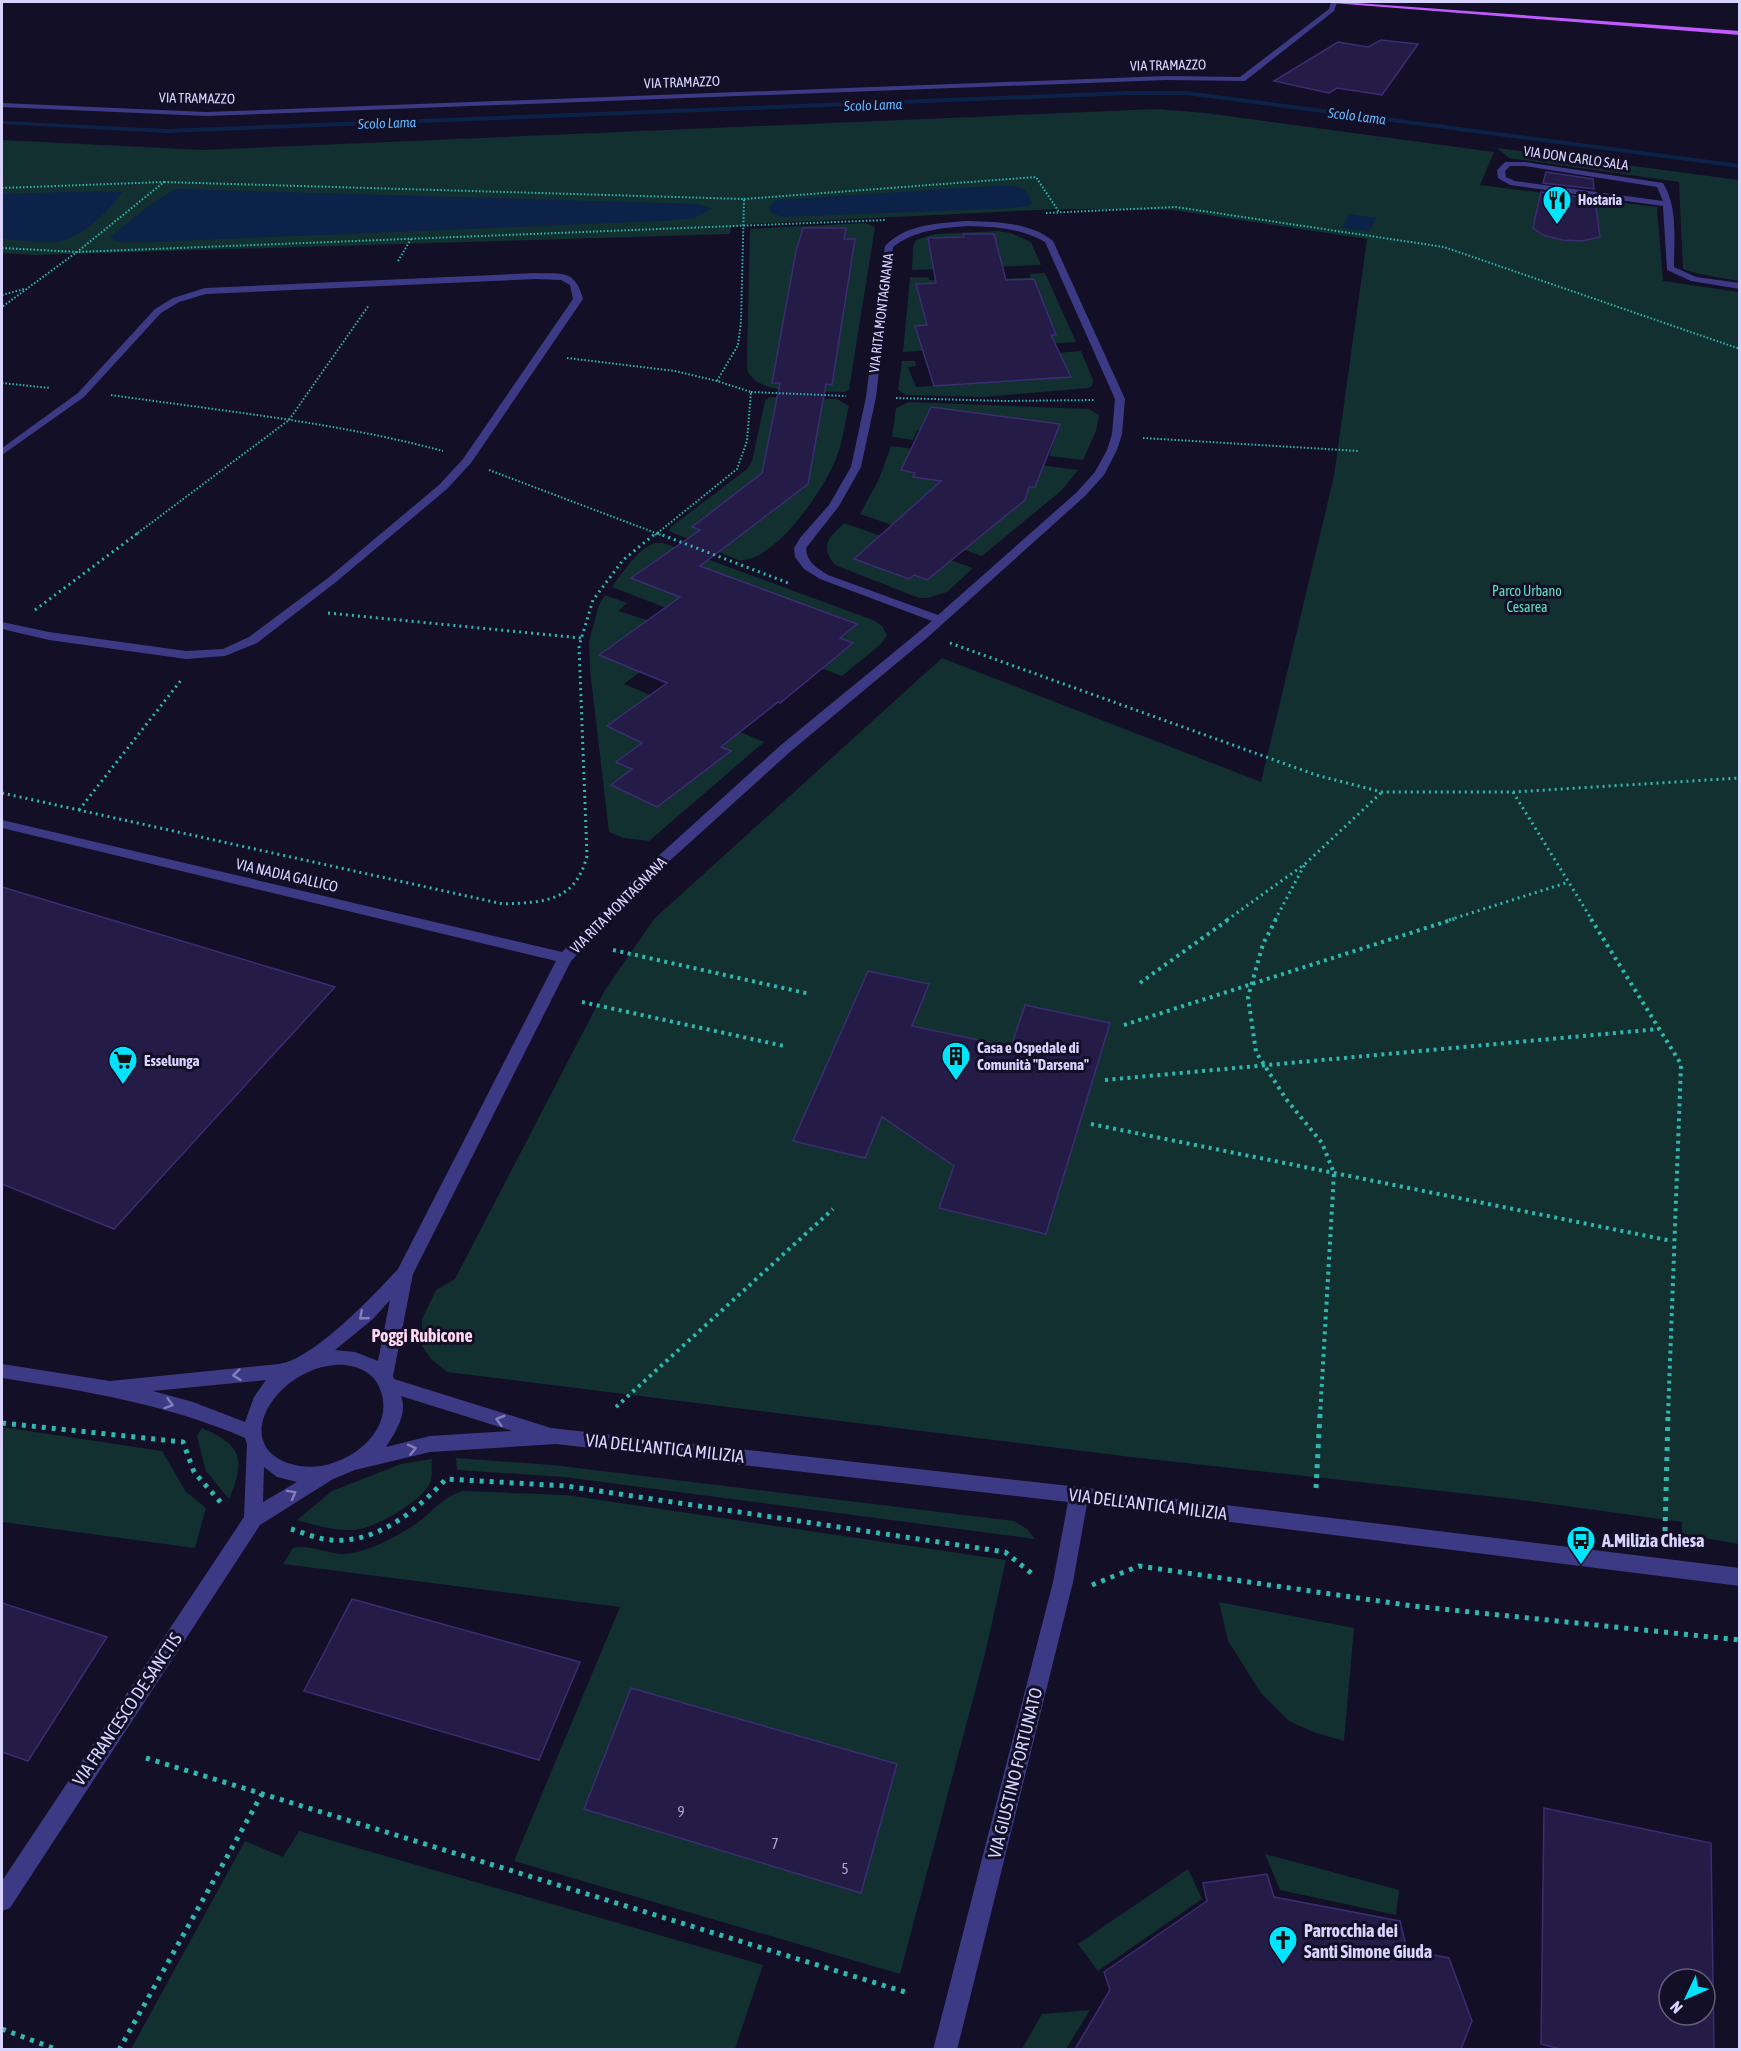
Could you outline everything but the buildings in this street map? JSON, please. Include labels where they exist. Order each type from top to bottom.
[{"type":"main road","points":[[1323,2],[1740,33]]},
{"type":"street","name":"VIA TRAMAZZO","points":[[2,105],[206,114],[1166,78],[1242,79],[1332,10],[1334,2]]},
{"type":"street","name":"VIA DON CARLO SALA","points":[[1509,164],[1525,164],[1642,181],[1660,185],[1666,192],[1667,204],[1514,183],[1502,178],[1501,170],[1509,164]]},
{"type":"street","points":[[1667,204],[1670,268],[1678,274],[1695,279],[1740,286]]},
{"type":"street","name":"VIA RITA MONTAGNANA","points":[[301,1366],[367,1314],[404,1274],[565,958],[639,881],[786,748],[940,620],[1081,494],[1100,473],[1112,450],[1117,434],[1120,399],[1049,241],[1041,234],[1016,226],[990,224],[933,226],[900,235],[889,246],[871,397],[856,467],[834,506],[804,540],[800,548],[801,557],[808,567],[824,577],[940,620]]},
{"type":"street","points":[[2,452],[48,421],[84,392],[158,311],[176,300],[205,291],[535,276],[564,277],[574,284],[578,299],[467,461],[435,494],[333,580],[253,640],[225,652],[174,653],[6,627]]},
{"type":"street","name":"VIA NADIA GALLICO","points":[[2,824],[565,958]]},
{"type":"street","name":"VIA RITA MONTAGNANA","points":[[386,1380],[404,1274]]},
{"type":"street","points":[[2,1371],[113,1388],[222,1419],[254,1440],[268,1461],[286,1471],[308,1475],[332,1472],[355,1462],[374,1448],[388,1430],[394,1410],[393,1392],[386,1380],[370,1364],[351,1358],[328,1357],[285,1374],[268,1389],[257,1408],[254,1440],[253,1519]]},
{"type":"street","points":[[113,1388],[301,1366]]},
{"type":"street","name":"VIA DELL'ANTICA MILIZIA","points":[[386,1380],[556,1436]]},
{"type":"street","name":"VIA DELL'ANTICA MILIZIA","points":[[355,1462],[430,1444],[556,1436],[1079,1495],[1740,1577]]},
{"type":"street","name":"VIA FRANCESCO DE SANCTIS","points":[[2,1900],[253,1519],[281,1500],[332,1472]]},
{"type":"street","name":"VIA GIUSTINO FORTUNATO","points":[[945,2049],[1064,1582],[1079,1495]]},
{"type":"path","points":[[2,188],[164,182],[744,199],[1036,177],[1059,212]]},
{"type":"path","points":[[2,307],[77,252],[164,182]]},
{"type":"path","points":[[717,381],[738,345],[741,322],[744,199]]},
{"type":"path","points":[[6,627],[289,420],[385,282]]},
{"type":"path","points":[[2,295],[28,288]]},
{"type":"path","points":[[540,355],[675,371],[751,392],[851,396]]},
{"type":"path","points":[[2,383],[289,420],[387,436],[442,451],[794,586]]},
{"type":"path","points":[[2,793],[503,904],[537,903],[567,891],[580,878],[587,856],[579,646],[593,600],[623,560],[737,469],[745,454],[751,420],[751,392]]},
{"type":"path","points":[[886,397],[1005,401],[1101,399]]},
{"type":"path","points":[[1143,438],[1359,452]]},
{"type":"path","points":[[293,610],[581,638]]},
{"type":"path","points":[[947,642],[1316,775],[1382,792],[1513,792],[1740,778]]},
{"type":"path","points":[[79,810],[202,654]]},
{"type":"path","points":[[1140,983],[1305,864],[1382,792]]},
{"type":"path","points":[[1513,792],[1681,1064],[1673,1241],[1665,1531]]},
{"type":"path","points":[[1305,864],[1263,944],[1248,996],[1256,1052],[1286,1099],[1322,1143],[1334,1173],[1316,1488]]},
{"type":"path","points":[[1124,1025],[1569,882]]},
{"type":"path","points":[[613,950],[810,994]]},
{"type":"path","points":[[582,1002],[784,1046]]},
{"type":"path","points":[[1105,1080],[1659,1029]]},
{"type":"path","points":[[1091,1124],[1673,1241]]},
{"type":"path","points":[[616,1407],[832,1209]]},
{"type":"path","points":[[2,1423],[183,1442],[194,1472],[222,1505],[253,1519],[332,1540],[367,1535],[402,1517],[426,1501],[446,1479],[566,1486],[1005,1552],[1030,1574],[1092,1586],[1139,1566],[1413,1606],[1740,1640]]},
{"type":"path","points":[[146,1758],[905,1992]]},
{"type":"path","points":[[119,2049],[262,1794]]},
{"type":"path","points":[[2,2029],[58,2049]]},
{"type":"green space","name":"Parco Urbano Cesarea","points":[[1157,109],[1206,113],[1494,152],[1480,185],[1657,207],[1663,281],[1739,292],[1739,1544],[1682,1534],[1682,1522],[1514,1499],[1131,1457],[447,1372],[431,1359],[422,1346],[422,1319],[436,1290],[455,1279],[605,990],[654,919],[942,658],[1261,782],[1334,476],[1367,239],[1173,210],[1058,209],[752,224],[731,227],[730,234],[35,255],[2,253],[2,140],[202,150]]},
{"type":"green space","points":[[1497,148],[1739,180],[1739,281],[1683,269],[1679,182],[1509,158]]},
{"type":"green space","points":[[865,223],[875,227],[849,390],[844,392],[781,390],[759,382],[749,374],[747,365],[750,229]]},
{"type":"green space","points":[[998,231],[1011,233],[1031,242],[1041,265],[912,270],[913,247],[916,240],[935,234]]},
{"type":"green space","points":[[1045,273],[1076,342],[903,352],[910,277],[929,277],[929,280],[1030,278],[1030,274]]},
{"type":"green space","points":[[1081,351],[1093,380],[1092,386],[1088,388],[984,397],[906,395],[898,390],[902,361],[915,361],[916,366],[908,367],[916,387],[1071,377],[1064,362],[1059,362],[1056,353]]},
{"type":"green space","points":[[770,397],[837,399],[849,406],[837,456],[811,503],[782,537],[767,550],[752,558],[738,560],[669,531],[671,527],[747,469],[752,461],[765,401]]},
{"type":"green space","points":[[909,402],[1089,409],[1099,415],[1096,431],[1083,460],[1049,456],[1053,445],[917,430],[913,440],[892,437],[896,408]]},
{"type":"green space","points":[[891,446],[1078,470],[1062,490],[982,556],[860,514],[879,479]]},
{"type":"green space","points":[[844,523],[973,568],[947,592],[919,598],[835,565],[828,552],[828,542]]},
{"type":"green space","points":[[655,543],[663,543],[873,620],[882,626],[887,635],[881,644],[842,676],[612,587],[636,556]]},
{"type":"green space","points":[[605,595],[627,603],[618,611],[650,621],[682,640],[624,684],[764,742],[649,841],[624,838],[609,832],[590,670],[589,641],[599,605]]},
{"type":"green space","points":[[2,1427],[162,1451],[186,1492],[206,1508],[195,1548],[2,1522]]},
{"type":"green space","points":[[202,1428],[233,1447],[237,1455],[238,1473],[229,1499],[206,1471],[197,1436]]},
{"type":"green space","points":[[456,1458],[553,1465],[1014,1521],[1027,1529],[1035,1539],[564,1477],[457,1470]]},
{"type":"green space","points":[[432,1459],[431,1480],[425,1490],[407,1506],[384,1520],[361,1529],[345,1530],[297,1520],[332,1491],[401,1464]]},
{"type":"green space","points":[[463,1491],[566,1495],[1006,1560],[985,1654],[900,1974],[514,1861],[620,1607],[283,1564],[293,1548],[308,1547],[345,1554],[371,1548],[406,1530],[445,1499]]},
{"type":"green space","points":[[1219,1602],[1354,1628],[1344,1741],[1316,1733],[1289,1721],[1261,1693],[1228,1641]]},
{"type":"green space","points":[[299,1831],[763,1965],[735,2049],[131,2049],[245,1841],[283,1857]]},
{"type":"green space","points":[[1265,1854],[1399,1890],[1396,1915],[1280,1890]]},
{"type":"green space","points":[[1188,1869],[1202,1899],[1098,1971],[1078,1944]]},
{"type":"green space","points":[[1090,2010],[1066,2049],[1022,2049],[1042,2014]]},
{"type":"water","points":[[993,186],[1025,189],[1032,203],[1029,206],[1015,208],[783,217],[772,213],[768,207],[777,200]]},
{"type":"water","points":[[175,189],[698,204],[712,209],[694,218],[664,221],[149,242],[117,242],[110,237],[150,205]]},
{"type":"water","points":[[122,192],[96,221],[79,234],[62,241],[48,242],[2,239],[2,194]]},
{"type":"water","points":[[1349,214],[1376,218],[1369,232],[1342,228]]},
{"type":"waterway","name":"Scolo Lama","points":[[2,123],[166,131],[1128,93],[1186,93],[1740,166]]},
{"type":"place","name":"Hostaria","points":[[1557,226]]},
{"type":"place","name":"Casa e Ospedale di Comunità \"Darsena\"","points":[[956,1082]]},
{"type":"place","name":"Esselunga","points":[[123,1086]]},
{"type":"place","name":"A.Milizia Chiesa","points":[[1581,1566]]},
{"type":"place","name":"Parrocchia dei Santi Simone Giuda","points":[[1283,1966]]},
{"type":"district","name":"Poggi Rubicone","points":[[422,1335]]}]
